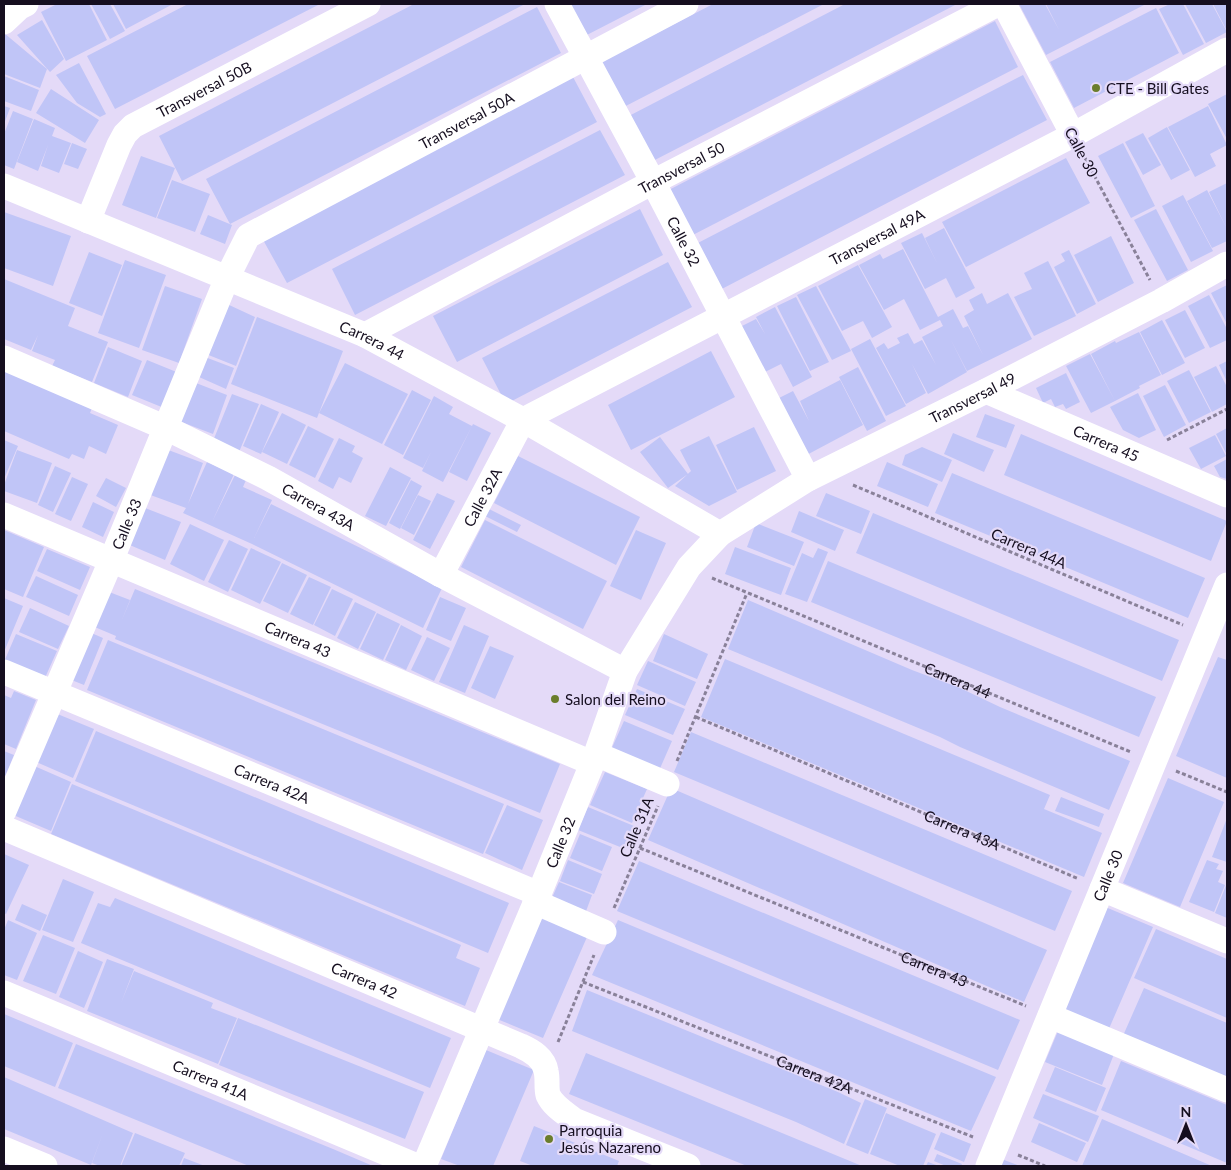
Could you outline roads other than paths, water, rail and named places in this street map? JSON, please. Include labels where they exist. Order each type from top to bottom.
[{"type":"street","points":[[4,22],[26,4]]},
{"type":"street","name":"Transversal 50B","points":[[88,221],[119,145],[125,134],[133,126],[368,4]]},
{"type":"street","name":"Calle 32","points":[[557,4],[653,182],[722,317],[815,475]]},
{"type":"street","name":"Transversal 50A","points":[[248,236],[686,4]]},
{"type":"street","name":"Transversal 50","points":[[365,335],[653,182],[998,4]]},
{"type":"street","name":"Calle 30","points":[[1004,4],[1073,135]]},
{"type":"street","name":"Transversal 49A","points":[[523,420],[1073,135],[1227,50]]},
{"type":"street","name":"Carrera 44","points":[[4,186],[365,335],[523,420],[720,534]]},
{"type":"street","name":"Calle 33","points":[[4,811],[111,561],[227,278],[248,236]]},
{"type":"street","name":"Transversal 49","points":[[720,534],[815,475],[986,391],[1227,264]]},
{"type":"street","name":"Carrera 43A","points":[[4,358],[166,428],[268,478],[441,575],[625,671]]},
{"type":"street","name":"Carrera 45","points":[[986,391],[1135,457],[1227,495]]},
{"type":"street","name":"Calle 32A","points":[[441,575],[523,420]]},
{"type":"street","name":"Carrera 43","points":[[4,515],[111,561],[594,758],[667,784]]},
{"type":"street","name":"Calle 32","points":[[424,1166],[594,758],[625,671],[689,567],[720,534]]},
{"type":"street","name":"Calle 30","points":[[992,1156],[1227,585]]},
{"type":"street","name":"Carrera 42A","points":[[4,672],[537,898],[604,932]]},
{"type":"street","name":"Carrera 42","points":[[4,828],[534,1053],[543,1062],[546,1070],[548,1095],[554,1104],[574,1120],[640,1158]]},
{"type":"street","points":[[1102,889],[1227,941]]},
{"type":"street","name":"Carrera 41A","points":[[4,992],[417,1166]]},
{"type":"street","points":[[1050,1016],[1227,1090]]},
{"type":"street","points":[[4,1149],[45,1166]]},
{"type":"street","points":[[640,1158],[688,1166]]},
{"type":"place","name":"CTE - Bill Gates","points":[[1096,88]]},
{"type":"place","name":"Salon del Reino","points":[[555,699]]},
{"type":"place","name":"Parroquia Jesús Nazareno","points":[[549,1139]]}]
